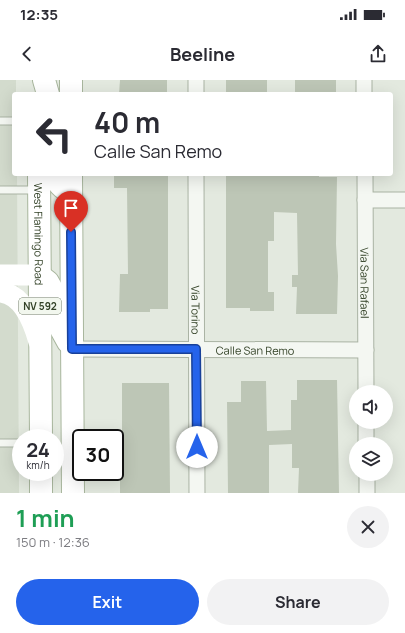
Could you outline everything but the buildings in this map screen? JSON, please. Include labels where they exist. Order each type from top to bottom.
[{"type":"main road","points":[[38,80],[38,92]]},
{"type":"main road","points":[[44,80],[47,92]]},
{"type":"main road","points":[[70,80],[71,92]]},
{"type":"main road","points":[[55,176],[59,185],[66,190],[71,183]]},
{"type":"main road","name":"West Flamingo Road","points":[[39,182],[41,429]]},
{"type":"main road","name":"NV 592","points":[[71,183],[73,493]]},
{"type":"main road","points":[[40,275],[48,282],[53,291],[56,300],[57,322],[72,349]]},
{"type":"main road","points":[[41,481],[41,493]]},
{"type":"street","points":[[196,80],[196,92]]},
{"type":"street","points":[[364,80],[364,92]]},
{"type":"street","name":"Via Torino","points":[[196,176],[197,493]]},
{"type":"street","name":"Via San Rafael","points":[[365,176],[366,385]]},
{"type":"street","points":[[365,200],[405,200]]},
{"type":"street","points":[[0,275],[40,275]]},
{"type":"street","points":[[0,292],[12,297],[24,309],[32,321],[40,347]]},
{"type":"street","name":"Calle San Remo","points":[[72,349],[366,350]]},
{"type":"street","points":[[366,481],[367,493]]},
{"type":"lane","points":[[0,121],[12,121]]},
{"type":"lane","points":[[0,190],[39,182]]},
{"type":"lane","points":[[0,443],[12,443]]},
{"type":"shaded area","points":[[0,80],[16,80],[16,92],[12,92],[12,176],[17,176],[19,429],[12,429],[12,481],[19,481],[19,493],[0,493]]},
{"type":"route","points":[[71,232],[72,349],[196,349],[197,447]]}]
